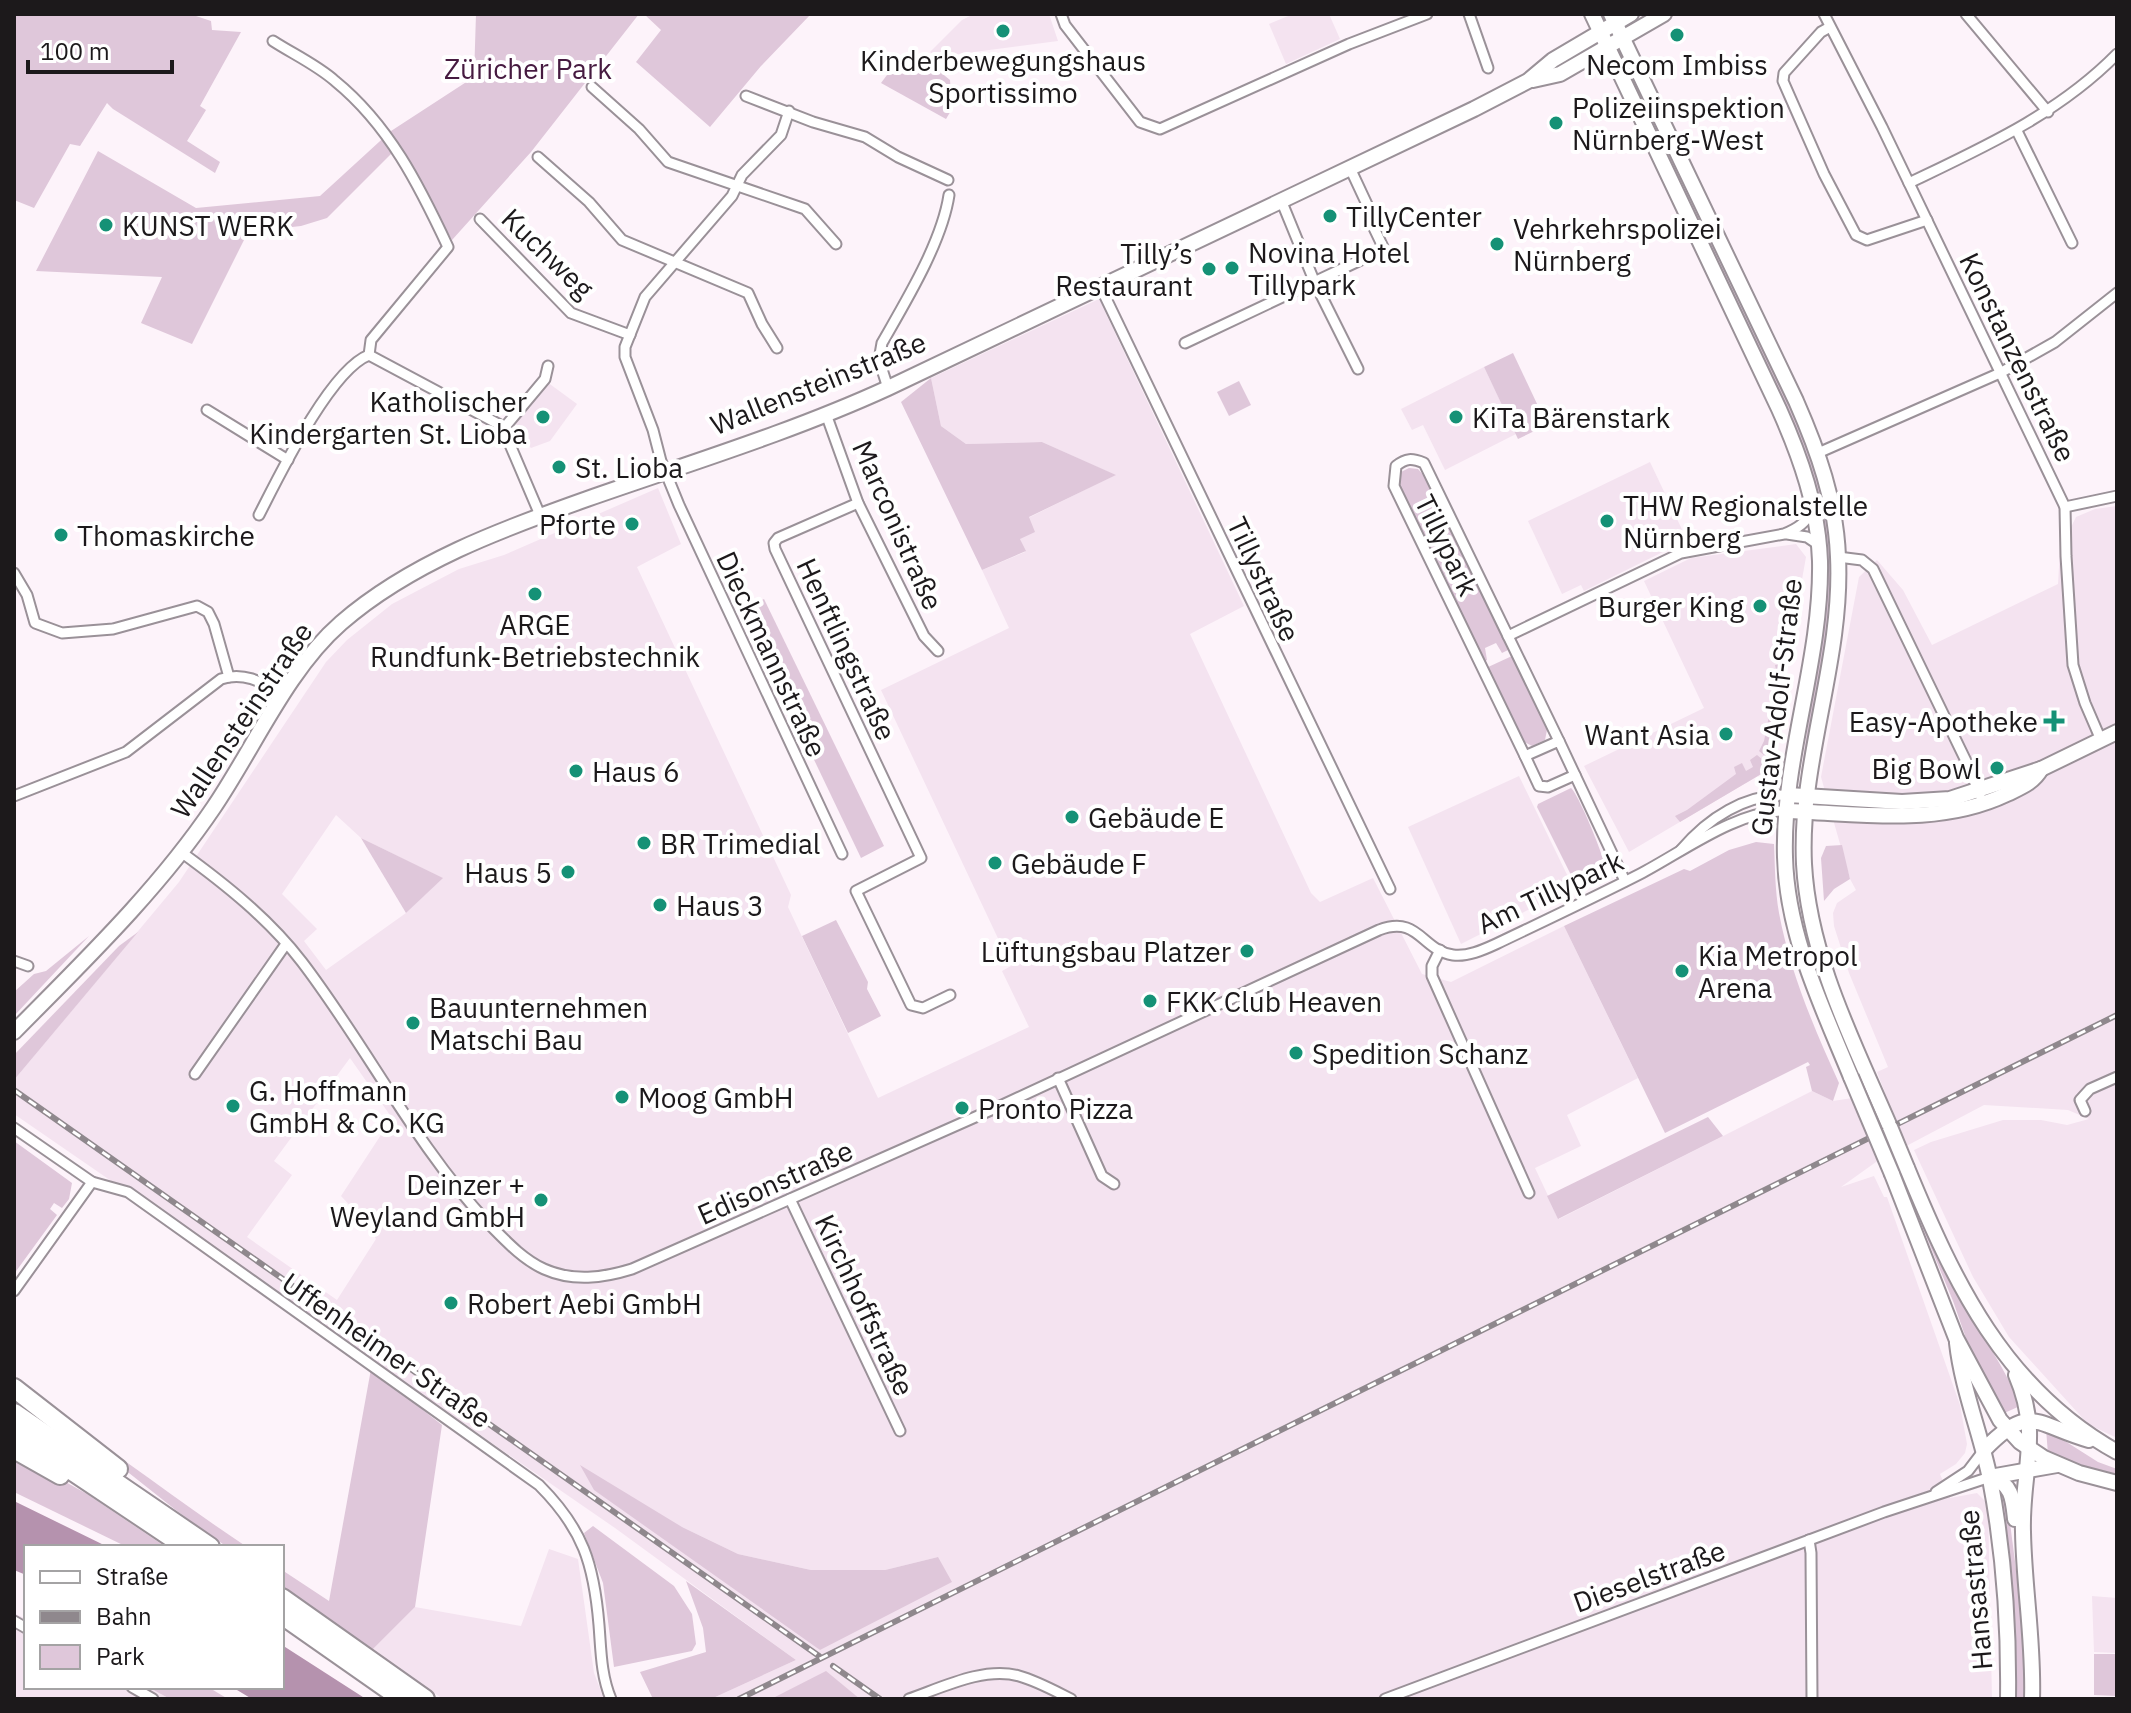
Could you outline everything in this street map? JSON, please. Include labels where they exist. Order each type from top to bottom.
[{"type":"highway","points":[[14,1388],[129,1478],[153,1506]]},
{"type":"highway","points":[[14,1413],[207,1545]]},
{"type":"highway","points":[[14,1432],[183,1545]]},
{"type":"highway","points":[[14,1449],[159,1528]]},
{"type":"highway","points":[[284,1599],[425,1699]]},
{"type":"highway","points":[[284,1616],[402,1699]]},
{"type":"main road","name":"Gustav-Adolf-Straße","points":[[1592,14],[1779,409],[1804,470],[1814,509],[1819,545],[1817,619],[1786,811],[1786,881],[1798,945],[1956,1338],[1970,1360],[1987,1399],[2006,1428],[2029,1449],[2057,1465],[2117,1483]]},
{"type":"main road","name":"Wallensteinstraße","points":[[1528,81],[1553,60],[1600,32],[1613,18],[1631,14]]},
{"type":"main road","name":"Wallensteinstraße","points":[[14,1032],[121,922],[181,852],[214,807],[284,695],[326,638],[370,600],[453,553],[540,515],[826,414],[888,388],[1528,81],[1560,74],[1664,14]]},
{"type":"main road","name":"Gustav-Adolf-Straße","points":[[1613,18],[1796,401],[1818,453],[1830,496],[1838,557],[1834,631],[1806,804],[1804,864],[1813,929],[1836,999],[1958,1282],[2010,1362],[2047,1402],[2117,1452]]},
{"type":"main road","points":[[1788,795],[1806,804],[1919,816],[1942,814],[2117,732]]},
{"type":"main road","points":[[1786,811],[1806,804]]},
{"type":"main road","name":"Gustav-Adolf-Straße","points":[[1956,1338],[1959,1363],[1984,1450]]},
{"type":"main road","name":"Hansastraße","points":[[2010,1362],[2030,1420],[2023,1551],[2031,1628],[2032,1699]]},
{"type":"main road","name":"Gustav-Adolf-Straße","points":[[2030,1420],[2102,1443]]},
{"type":"main road","points":[[1984,1450],[2006,1428],[2030,1420]]},
{"type":"main road","name":"Hansastraße","points":[[1984,1450],[2005,1582],[2008,1699]]},
{"type":"main road","name":"Hansastraße","points":[[1990,1477],[2057,1465]]},
{"type":"main road","name":"Hansastraße","points":[[1990,1477],[2006,1484],[2010,1492],[2023,1551]]},
{"type":"street","points":[[1061,14],[1065,25],[1140,122],[1160,129],[1349,44],[1427,14]]},
{"type":"street","points":[[1469,14],[1488,68]]},
{"type":"street","name":"Konstanzenstraße","points":[[1824,14],[2065,507],[2073,665],[2101,740]]},
{"type":"street","points":[[1966,14],[2048,112]]},
{"type":"street","points":[[1830,27],[1821,32],[1784,73],[1783,81],[1824,174],[1856,235],[1862,239],[1927,220]]},
{"type":"street","points":[[273,41],[334,79],[386,132],[418,184],[448,247],[371,340],[369,355]]},
{"type":"street","points":[[1909,183],[2017,131],[2079,89],[2117,56]]},
{"type":"street","points":[[592,87],[639,129],[668,162],[805,209],[836,244]]},
{"type":"street","points":[[746,96],[813,122],[865,137],[898,157],[948,180]]},
{"type":"street","points":[[630,335],[645,297],[737,187],[742,175],[781,135],[789,111]]},
{"type":"street","points":[[2017,131],[2072,243]]},
{"type":"street","points":[[538,157],[589,202],[622,240],[748,293],[777,348]]},
{"type":"street","points":[[1185,343],[1384,249],[1350,168]]},
{"type":"street","points":[[888,388],[879,360],[882,343],[935,240],[946,214],[949,195]]},
{"type":"street","points":[[1281,200],[1315,283],[1358,369]]},
{"type":"street","name":"Kuchweg","points":[[480,219],[571,313],[630,335]]},
{"type":"street","name":"Tillystraße","points":[[1100,286],[1390,889]]},
{"type":"street","points":[[1818,453],[2000,373],[2055,342],[2117,293]]},
{"type":"street","name":"Dieckmannstraße","points":[[630,335],[625,357],[653,430],[664,471],[842,854]]},
{"type":"street","points":[[259,515],[314,414],[356,360],[369,355],[497,421],[504,428],[540,515]]},
{"type":"street","points":[[504,428],[545,379],[548,366]]},
{"type":"street","points":[[207,410],[288,460]]},
{"type":"street","name":"Marconistraße","points":[[826,414],[858,503],[924,636],[938,651]]},
{"type":"street","name":"Tillypark","points":[[1575,775],[1548,787],[1539,786],[1394,486],[1396,466],[1403,461],[1414,459],[1424,463],[1559,741],[1625,881]]},
{"type":"street","points":[[2065,507],[2117,496]]},
{"type":"street","name":"Henftlingstraße","points":[[858,503],[778,538],[774,543],[775,549],[921,858],[856,891],[911,1005],[923,1008],[950,995]]},
{"type":"street","points":[[1508,636],[1681,553],[1784,534],[1801,526],[1814,509]]},
{"type":"street","points":[[1784,534],[1807,537],[1819,545]]},
{"type":"street","name":"Gustav-Adolf-Straße","points":[[1838,557],[1862,560],[1873,569],[1954,734],[1981,798]]},
{"type":"street","points":[[14,573],[27,595],[35,623],[62,633],[113,629],[197,606],[208,612],[214,624],[229,677]]},
{"type":"street","points":[[14,796],[126,752],[215,683],[229,677],[250,677],[284,695]]},
{"type":"street","points":[[1525,756],[1559,741]]},
{"type":"street","name":"Am Tillypark","points":[[1677,854],[1694,835],[1727,810],[1776,794],[1788,795]]},
{"type":"street","name":"Am Tillypark","points":[[1440,950],[1461,955],[1484,949],[1625,881],[1746,817],[1769,811],[1786,811]]},
{"type":"street","name":"Edisonstraße","points":[[181,852],[230,889],[286,944],[462,1194],[504,1240],[536,1265],[567,1276],[585,1278],[614,1275],[790,1199],[1389,926],[1411,929],[1440,950]]},
{"type":"street","points":[[195,1074],[286,944]]},
{"type":"street","points":[[1440,950],[1432,966],[1432,976],[1529,1193]]},
{"type":"street","points":[[14,961],[28,966]]},
{"type":"street","points":[[2085,1111],[2080,1100],[2090,1089],[2117,1077]]},
{"type":"street","points":[[1058,1078],[1102,1176],[1114,1184]]},
{"type":"street","name":"Uffenheimer Straße","points":[[14,1128],[92,1182],[128,1192],[539,1485],[562,1508],[586,1552],[596,1597],[602,1665],[611,1699]]},
{"type":"street","points":[[14,1291],[92,1182]]},
{"type":"street","name":"Kirchhoffstraße","points":[[790,1199],[900,1431]]},
{"type":"street","name":"Dieselstraße","points":[[1929,1496],[1968,1471],[1984,1450]]},
{"type":"street","points":[[1968,1471],[1990,1477]]},
{"type":"street","name":"Dieselstraße","points":[[1385,1699],[1809,1540],[1990,1477]]},
{"type":"street","points":[[1809,1540],[1812,1699]]},
{"type":"street","points":[[909,1699],[974,1677],[1001,1674],[1017,1675],[1071,1699]]},
{"type":"street","points":[[136,1689],[153,1699]]},
{"type":"shaded area","name":"Kinderbewegungshaus Sportissimo","points":[[974,14],[1049,14],[1058,41],[936,57],[930,52],[962,20]]},
{"type":"shaded area","points":[[1293,14],[1329,14],[1340,39],[1286,64],[1269,24]]},
{"type":"shaded area","points":[[1099,299],[1244,606],[1190,634],[1311,893],[1320,902],[1373,878],[1422,974],[1451,982],[1564,926],[1638,1078],[1567,1115],[1581,1146],[1535,1168],[1559,1219],[1812,1091],[1833,1101],[1885,1093],[1877,1072],[1888,1067],[1849,973],[1834,926],[1833,913],[1837,903],[1856,890],[1850,879],[1821,777],[1859,577],[1877,560],[1903,590],[1932,645],[2058,584],[2060,550],[2076,517],[2095,509],[2117,506],[2117,1438],[2088,1424],[2009,1337],[1973,1277],[1914,1150],[2003,1120],[2041,1120],[2067,1125],[2089,1119],[2068,1110],[1984,1105],[1876,1162],[1841,1187],[1874,1176],[1884,1197],[1887,1197],[1960,1405],[1967,1444],[1965,1453],[1956,1464],[1940,1474],[1950,1498],[1977,1493],[1988,1504],[1992,1699],[860,1699],[826,1672],[771,1699],[711,1699],[796,1660],[615,1528],[14,1114],[14,1080],[179,882],[326,662],[347,640],[392,604],[459,569],[504,555],[658,488],[681,544],[637,567],[791,895],[788,907],[878,1098],[1029,1027],[1002,971],[1011,966],[881,690],[1009,628],[982,570],[1025,552],[1020,539],[1028,518],[1115,475],[1042,442],[966,444],[941,426],[931,378]],"holes":[[[336,815],[361,838],[442,878],[406,913],[326,970],[304,941],[317,929],[282,894]],[[350,1058],[392,1118],[341,1196],[370,1227],[376,1239],[337,1300],[247,1237],[292,1175],[274,1161]],[[682,1527],[738,1554],[811,1570],[885,1570],[938,1557],[820,1650]]]},
{"type":"shaded area","name":"KiTa Bärenstark","points":[[1484,367],[1516,434],[1445,470],[1423,425],[1412,430],[1401,409]]},
{"type":"shaded area","name":"Katholischer Kindergarten St. Lioba","points":[[547,382],[577,404],[550,441],[531,448],[523,440],[515,421]]},
{"type":"shaded area","points":[[1650,462],[1687,540],[1584,591],[1581,585],[1562,594],[1528,521]]},
{"type":"shaded area","points":[[1796,544],[1806,557],[1768,770],[1629,852],[1584,766],[1704,708],[1644,581],[1691,558]]},
{"type":"shaded area","points":[[1519,776],[1573,887],[1461,944],[1408,827]]},
{"type":"shaded area","points":[[14,1501],[104,1545],[24,1545],[24,1574],[14,1570]]},
{"type":"shaded area","points":[[549,1549],[578,1559],[594,1673],[604,1699],[443,1699],[372,1650],[415,1607],[521,1626]]},
{"type":"shaded area","points":[[2092,1596],[2117,1598],[2117,1653],[2094,1652]]},
{"type":"shaded area","points":[[14,1613],[24,1618],[24,1689],[152,1689],[170,1699],[14,1699]]},
{"type":"shaded area","points":[[284,1646],[366,1699],[252,1699],[235,1689],[284,1689]]},
{"type":"green space","points":[[15,14],[190,14],[211,21],[212,30],[241,32],[200,106],[206,110],[187,141],[220,162],[215,173],[107,103],[80,146],[70,144],[34,208],[14,200]]},
{"type":"green space","name":"Züricher Park","points":[[476,14],[639,14],[531,152],[452,240],[399,146],[327,218],[301,226],[248,232],[192,344],[141,323],[162,277],[36,271],[98,151],[196,208],[320,196],[391,131],[474,77]]},
{"type":"green space","points":[[644,14],[811,14],[761,66],[710,127],[636,62],[661,30]]},
{"type":"green space","points":[[913,58],[934,67],[950,80],[952,109],[946,119],[881,83],[893,67]]},
{"type":"green space","points":[[1662,146],[1695,204],[1798,420],[1828,511],[1832,543],[1832,600],[1825,658],[1804,772],[1801,772],[1820,644],[1817,496]]},
{"type":"green space","points":[[1513,353],[1547,425],[1518,439],[1484,367]]},
{"type":"green space","points":[[931,378],[941,426],[966,444],[1042,442],[1116,475],[1029,517],[1035,532],[1020,539],[1026,551],[982,570],[901,402]]},
{"type":"green space","points":[[1239,381],[1251,405],[1229,416],[1217,392]]},
{"type":"green space","points":[[1409,468],[1418,469],[1425,477],[1508,650],[1502,653],[1496,643],[1485,648],[1487,660],[1484,662],[1399,486],[1401,472]]},
{"type":"green space","points":[[764,599],[884,846],[861,858],[742,609]]},
{"type":"green space","points":[[1512,656],[1547,730],[1545,740],[1532,746],[1521,740],[1486,668]]},
{"type":"green space","points":[[1787,664],[1770,760],[1759,751],[1764,741],[1777,675],[1775,665]]},
{"type":"green space","points":[[1757,755],[1769,765],[1768,770],[1680,822],[1675,816],[1736,774],[1734,767],[1742,763],[1746,771],[1753,767],[1750,760]]},
{"type":"green space","points":[[1571,788],[1592,830],[1607,876],[1578,889],[1537,807]]},
{"type":"green space","points":[[361,838],[443,878],[406,913]]},
{"type":"green space","name":"Kia Metropol Arena","points":[[1756,842],[1774,844],[1775,878],[1784,935],[1796,978],[1839,1083],[1833,1101],[1812,1091],[1806,1067],[1810,1065],[1808,1062],[1665,1133],[1564,926],[1684,869],[1690,871],[1729,850]]},
{"type":"green space","points":[[1842,845],[1850,879],[1834,889],[1824,901],[1821,858],[1826,846]]},
{"type":"green space","points":[[836,920],[868,982],[867,989],[881,1016],[848,1033],[802,936]]},
{"type":"green space","points":[[138,932],[14,1080],[14,1055],[119,946]]},
{"type":"green space","points":[[89,936],[14,1016],[14,992],[34,974],[46,971]]},
{"type":"green space","points":[[1708,1117],[1723,1136],[1558,1219],[1547,1196]]},
{"type":"green space","points":[[14,1141],[72,1183],[69,1199],[62,1208],[54,1203],[50,1209],[57,1215],[14,1274]]},
{"type":"green space","points":[[1901,1170],[1953,1283],[2008,1378],[2020,1406],[2002,1414],[1968,1344]]},
{"type":"green space","points":[[371,1369],[442,1425],[415,1607],[372,1650],[284,1587],[284,1571],[329,1601]]},
{"type":"green space","points":[[38,1401],[244,1545],[224,1545]]},
{"type":"green space","points":[[2046,1429],[2098,1462],[2117,1469],[2117,1474],[2060,1460],[2048,1454]]},
{"type":"green space","points":[[14,1453],[87,1494],[163,1545],[123,1545],[14,1492]]},
{"type":"green space","points":[[580,1465],[682,1527],[738,1554],[811,1570],[885,1570],[938,1557],[952,1582],[820,1650],[594,1490]]},
{"type":"green space","points":[[2006,1492],[2024,1631],[2026,1699],[2013,1699],[1998,1495]]},
{"type":"green space","points":[[593,1526],[674,1586],[692,1614],[696,1644],[692,1651],[614,1667],[603,1583],[584,1533]]},
{"type":"green space","points":[[686,1581],[796,1660],[711,1699],[653,1699],[640,1672],[706,1652],[703,1628]]},
{"type":"green space","points":[[2094,1654],[2117,1654],[2117,1696],[2094,1695]]},
{"type":"green space","points":[[826,1671],[860,1699],[771,1699]]},
{"type":"green space","points":[[152,1689],[211,1689],[228,1699],[170,1699]]},
{"type":"railway","points":[[739,1699],[2117,1015]]},
{"type":"railway","points":[[14,1090],[819,1656]]},
{"type":"railway","points":[[833,1666],[880,1699]]},
{"type":"place","name":"Kinderbewegungshaus Sportissimo","points":[[1003,31]]},
{"type":"place","name":"Necom Imbiss","points":[[1677,35]]},
{"type":"place","name":"Polizeiinspektion Nürnberg-West","points":[[1556,123]]},
{"type":"place","name":"TillyCenter","points":[[1330,216]]},
{"type":"place","name":"KUNST WERK","points":[[106,225]]},
{"type":"place","name":"Vehrkehrspolizei Nürnberg","points":[[1497,244]]},
{"type":"place","name":"Novina Hotel Tillypark","points":[[1232,268]]},
{"type":"place","name":"Tilly’s Restaurant","points":[[1209,269]]},
{"type":"place","name":"Katholischer Kindergarten St. Lioba","points":[[543,417]]},
{"type":"place","name":"KiTa Bärenstark","points":[[1456,417]]},
{"type":"place","name":"St. Lioba","points":[[559,467]]},
{"type":"place","name":"THW Regionalstelle Nürnberg","points":[[1607,521]]},
{"type":"place","name":"Pforte","points":[[632,524]]},
{"type":"place","name":"Thomaskirche","points":[[61,535]]},
{"type":"place","name":"ARGE Rundfunk-Betriebstechnik","points":[[535,594]]},
{"type":"place","name":"Burger King","points":[[1760,606]]},
{"type":"place","name":"Easy-Apotheke","points":[[2054,721]]},
{"type":"place","name":"Want Asia","points":[[1726,734]]},
{"type":"place","name":"Big Bowl","points":[[1997,768]]},
{"type":"place","name":"Haus 6","points":[[576,771]]},
{"type":"place","name":"Gebäude E","points":[[1072,817]]},
{"type":"place","name":"BR Trimedial","points":[[644,843]]},
{"type":"place","name":"Gebäude F","points":[[995,863]]},
{"type":"place","name":"Haus 5","points":[[568,872]]},
{"type":"place","name":"Haus 3","points":[[660,905]]},
{"type":"place","name":"Lüftungsbau Platzer","points":[[1247,951]]},
{"type":"place","name":"Kia Metropol Arena","points":[[1682,971]]},
{"type":"place","name":"FKK Club Heaven","points":[[1150,1001]]},
{"type":"place","name":"Bauunternehmen Matschi Bau","points":[[413,1023]]},
{"type":"place","name":"Spedition Schanz","points":[[1296,1053]]},
{"type":"place","name":"Moog GmbH","points":[[622,1097]]},
{"type":"place","name":"G. Hoffmann GmbH & Co. KG","points":[[233,1106]]},
{"type":"place","name":"Pronto Pizza","points":[[962,1108]]},
{"type":"place","name":"Deinzer + Weyland GmbH","points":[[541,1200]]},
{"type":"place","name":"Robert Aebi GmbH","points":[[451,1303]]}]
